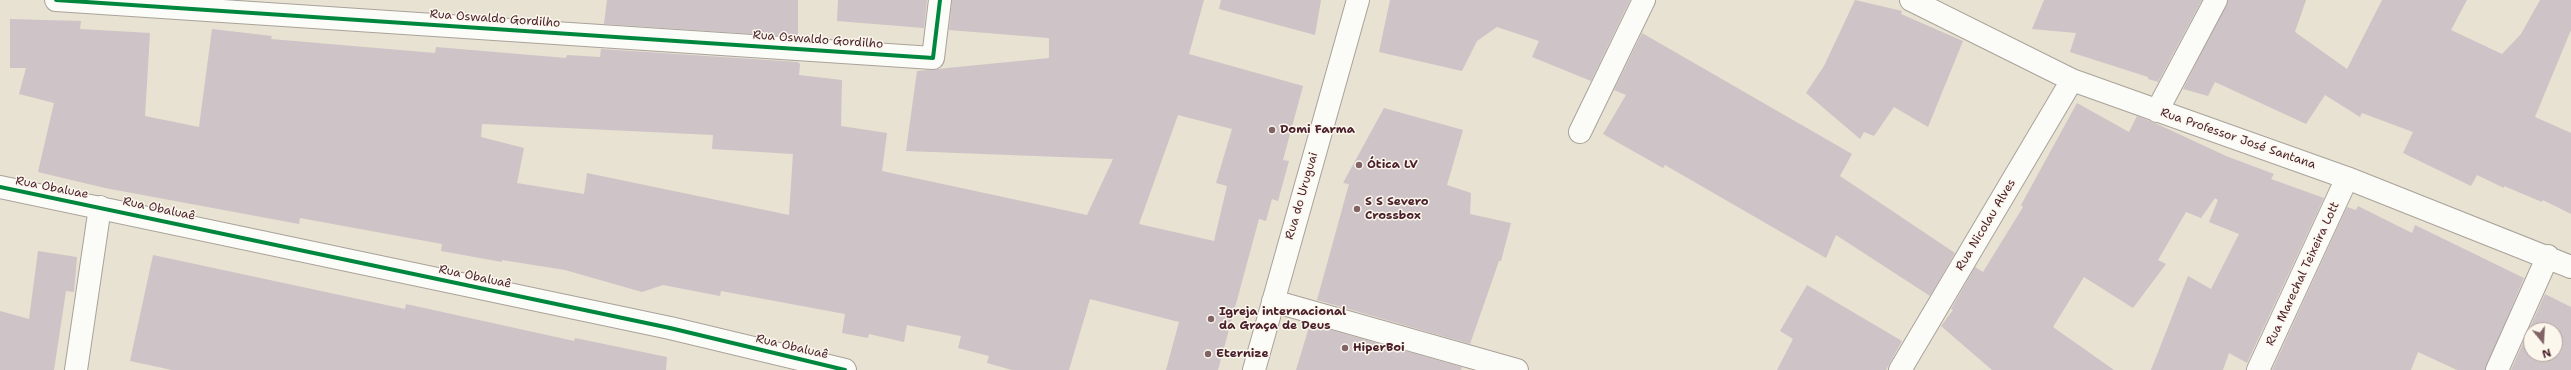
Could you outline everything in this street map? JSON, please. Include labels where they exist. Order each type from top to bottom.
[{"type":"street","name":"Rua Oswaldo Gordilho","points":[[56,0],[932,58],[940,0]]},
{"type":"street","name":"Rua do Uruguai","points":[[1254,370],[1358,0]]},
{"type":"street","points":[[1580,132],[1644,0]]},
{"type":"street","name":"Rua Professor José Santana","points":[[1911,0],[2072,80],[2348,178],[2548,256],[2571,267]]},
{"type":"street","points":[[2157,111],[2216,0]]},
{"type":"street","name":"Rua Nicolau Alves","points":[[1900,370],[2072,80]]},
{"type":"street","name":"Rua Marechal Teixeira Lott","points":[[2258,370],[2348,178]]},
{"type":"street","name":"Rua Obaluae","points":[[0,187],[100,207]]},
{"type":"street","points":[[76,370],[100,207]]},
{"type":"street","name":"Rua Obaluaê","points":[[100,207],[670,328],[845,370]]},
{"type":"street","points":[[2497,370],[2548,256]]},
{"type":"street","points":[[1273,301],[1517,370]]},
{"type":"building","points":[[607,0],[798,0],[798,37],[604,24]]},
{"type":"building","points":[[838,0],[927,0],[924,28],[837,21]]},
{"type":"building","points":[[952,0],[1204,0],[1189,54],[1303,86],[1283,160],[1289,161],[1278,201],[1272,199],[1266,221],[1259,219],[1218,370],[1166,370],[1179,322],[1090,299],[1069,370],[1012,370],[987,363],[989,356],[958,348],[961,336],[907,325],[904,342],[869,334],[868,338],[842,333],[845,314],[721,291],[720,296],[663,285],[642,292],[565,270],[502,260],[502,262],[441,251],[442,244],[300,218],[299,224],[105,188],[38,172],[54,103],[19,94],[26,68],[10,68],[10,19],[81,21],[80,29],[150,33],[145,116],[199,127],[212,29],[272,36],[271,39],[435,53],[436,47],[566,58],[567,55],[600,57],[601,49],[798,62],[800,64],[799,75],[842,80],[841,126],[887,133],[882,171],[1087,215],[1113,159],[906,151],[917,71],[1049,58],[1049,38],[949,30]],"holes":[[[1178,115],[1232,129],[1216,183],[1227,186],[1214,241],[1139,224]],[[482,124],[713,135],[712,149],[793,154],[789,215],[587,173],[584,194],[517,183],[524,148],[481,137]]]},
{"type":"building","points":[[1221,0],[1321,0],[1315,35],[1219,9]]},
{"type":"building","points":[[1390,0],[1630,0],[1591,81],[1532,57],[1539,41],[1497,27],[1477,41],[1462,71],[1379,52]]},
{"type":"building","points":[[1855,0],[1902,11],[1901,14],[1963,41],[1928,127],[1894,107],[1874,136],[1864,132],[1860,139],[1806,93],[1824,66]]},
{"type":"building","points":[[2044,0],[2202,0],[2158,82],[2148,79],[2148,77],[2070,52],[2076,33],[2032,29]]},
{"type":"building","points":[[2228,0],[2306,0],[2295,32],[2347,69],[2382,0],[2467,0],[2451,30],[2502,54],[2521,34],[2540,0],[2571,0],[2571,30],[2535,117],[2571,133],[2571,214],[2543,200],[2542,202],[2504,186],[2504,188],[2477,175],[2471,186],[2403,153],[2413,132],[2362,113],[2360,117],[2325,95],[2306,124],[2215,82],[2208,96],[2183,89]]},
{"type":"building","points":[[1642,33],[1852,154],[1840,176],[1955,253],[1930,296],[1836,235],[1826,258],[1665,165],[1663,168],[1603,134],[1626,95],[1614,90]]},
{"type":"building","points":[[2077,103],[2129,132],[2137,116],[2226,156],[2274,174],[2271,179],[2324,198],[2247,363],[2229,353],[2223,370],[2151,370],[2188,276],[2211,289],[2239,234],[2209,222],[2218,200],[2215,198],[2201,218],[2186,212],[2158,260],[2166,264],[2133,308],[2084,277],[2053,327],[2114,370],[1992,370],[1941,326],[1953,310],[1951,309],[1975,267],[1983,272],[2023,207],[2021,205]]},
{"type":"building","points":[[1384,108],[1463,130],[1447,185],[1471,193],[1470,214],[1511,223],[1501,261],[1499,261],[1470,344],[1317,300],[1349,184],[1343,183]]},
{"type":"building","points":[[2358,206],[2412,233],[2415,225],[2524,278],[2485,370],[2457,370],[2418,352],[2411,370],[2272,370],[2347,207],[2356,210]]},
{"type":"building","points":[[38,251],[77,257],[74,292],[66,291],[54,370],[0,370],[0,311],[29,319]]},
{"type":"building","points":[[153,255],[405,309],[406,304],[574,341],[575,338],[667,357],[666,370],[172,370],[130,361]]},
{"type":"building","points":[[1807,285],[1902,341],[1886,370],[1777,370],[1793,339],[1780,331]]},
{"type":"building","points":[[2545,294],[2571,307],[2571,370],[2511,370],[2523,343],[2523,362],[2563,362],[2563,322],[2532,322]]},
{"type":"building","name":"HiperBoi","points":[[1310,324],[1462,367],[1461,370],[1296,370]]},
{"type":"cycle path","points":[[56,0],[933,58],[940,0]]},
{"type":"cycle path","points":[[0,187],[670,328],[845,370]]},
{"type":"place","name":"Domi Farma","points":[[1272,130]]},
{"type":"place","name":"Ótica LV","points":[[1359,165]]},
{"type":"place","name":"S S Severo Crossbox","points":[[1357,209]]},
{"type":"place","name":"Igreja internacional da Graça de Deus","points":[[1211,319]]},
{"type":"place","name":"HiperBoi","points":[[1345,348]]},
{"type":"place","name":"Eternize","points":[[1208,354]]}]
